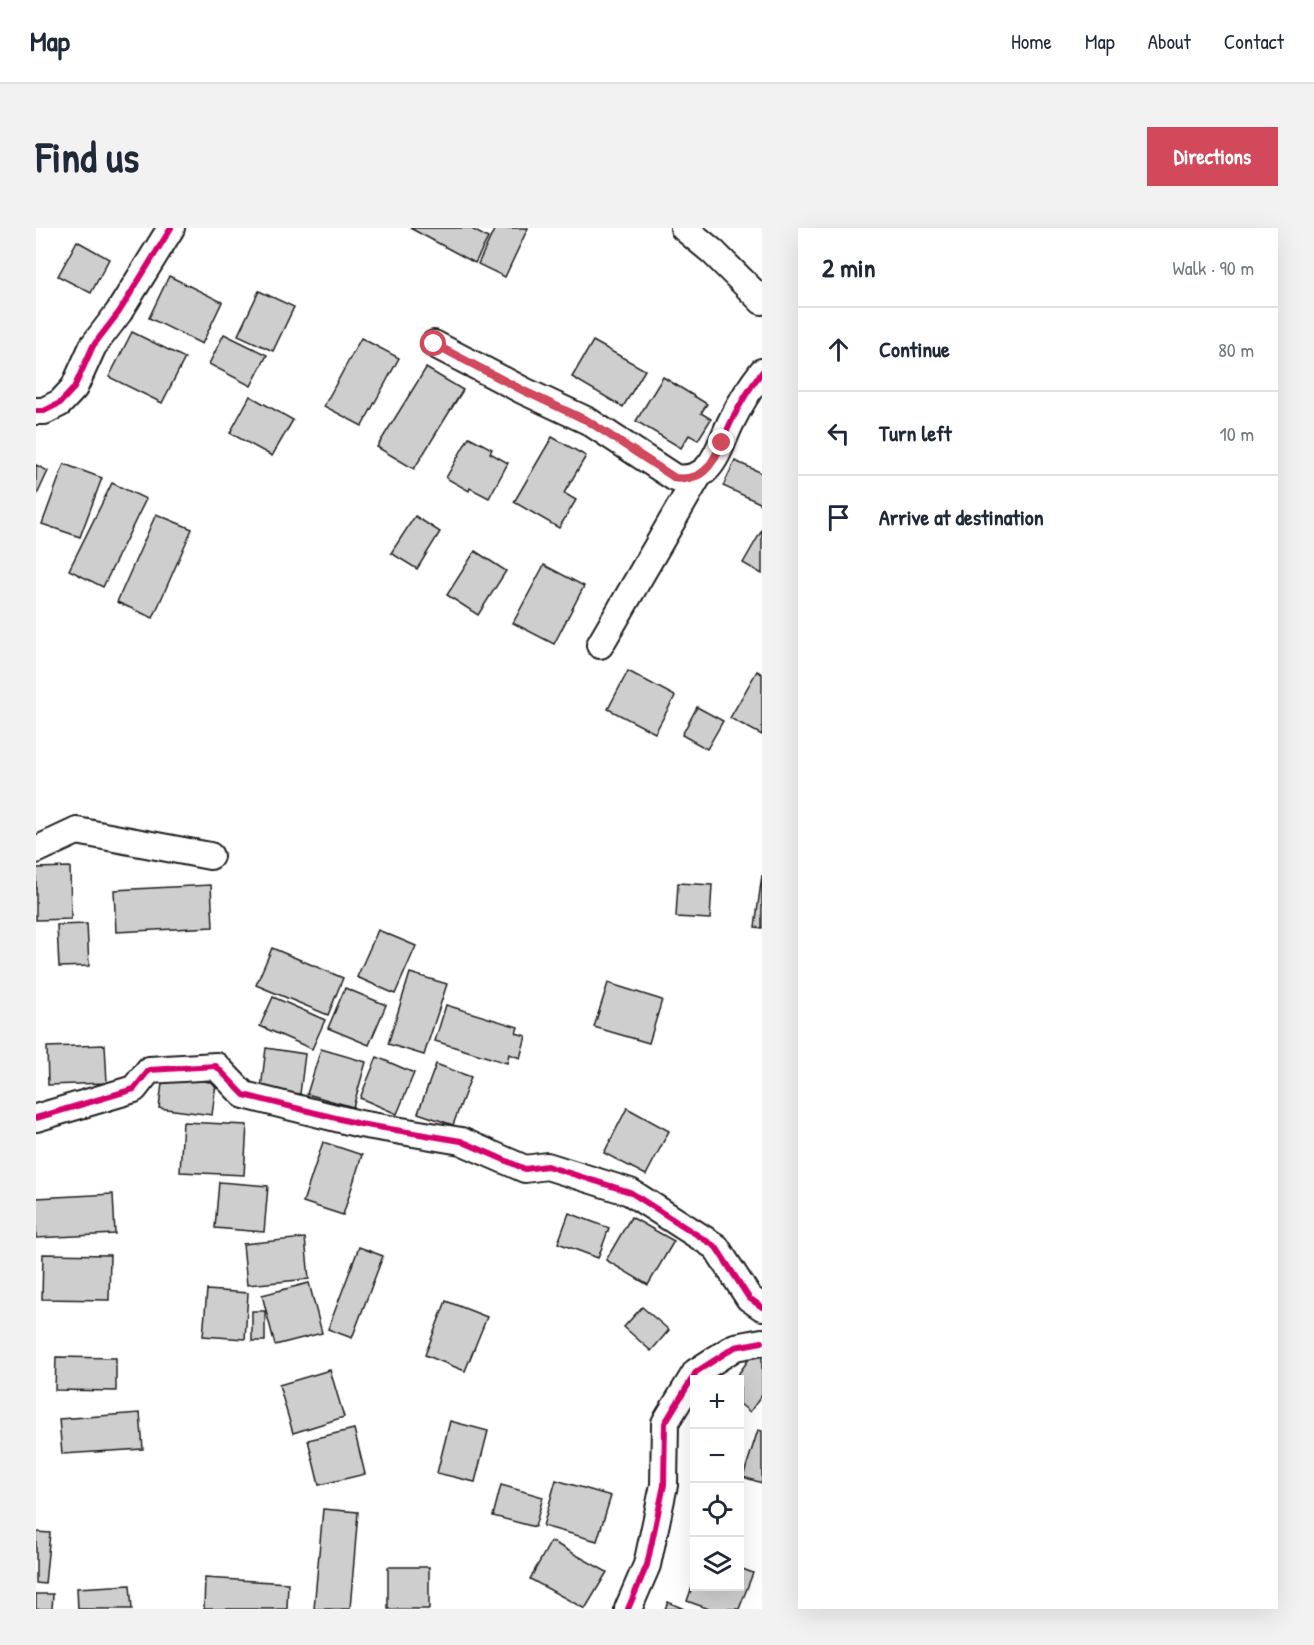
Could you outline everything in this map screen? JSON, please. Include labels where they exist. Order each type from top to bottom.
[{"type":"street","points":[[36,411],[44,411],[60,403],[74,388],[93,346],[119,312],[171,228]]},
{"type":"street","points":[[684,228],[713,252],[762,301]]},
{"type":"street","points":[[434,344],[588,421],[675,478],[697,478]]},
{"type":"street","points":[[600,645],[697,478],[711,465],[732,420],[762,372]]},
{"type":"street","points":[[36,850],[77,831],[210,856]]},
{"type":"street","points":[[36,1118],[134,1089],[149,1070],[216,1066],[244,1095],[360,1124],[461,1141],[525,1169],[547,1166],[630,1192],[716,1247],[749,1298],[762,1307]]},
{"type":"street","points":[[628,1609],[647,1565],[664,1485],[665,1423],[696,1372],[735,1347],[762,1342]]},
{"type":"building","points":[[410,228],[470,228],[488,238],[475,263]]},
{"type":"building","points":[[495,228],[528,228],[505,277],[478,264]]},
{"type":"building","points":[[77,241],[109,259],[91,293],[58,276]]},
{"type":"building","points":[[169,276],[222,302],[202,344],[149,318]]},
{"type":"building","points":[[259,291],[294,307],[273,351],[238,335]]},
{"type":"building","points":[[132,332],[185,358],[162,403],[109,377]]},
{"type":"building","points":[[224,334],[267,355],[251,386],[209,364]]},
{"type":"building","points":[[361,338],[399,358],[362,426],[324,406]]},
{"type":"building","points":[[593,341],[645,370],[623,407],[572,377]]},
{"type":"building","points":[[426,368],[463,390],[414,469],[377,447]]},
{"type":"building","points":[[663,377],[707,404],[701,413],[711,419],[698,440],[689,435],[681,448],[636,421]]},
{"type":"building","points":[[250,396],[293,420],[272,456],[230,433]]},
{"type":"building","points":[[469,437],[492,449],[490,453],[508,463],[489,498],[470,488],[469,491],[446,478]]},
{"type":"building","points":[[552,437],[586,456],[564,493],[576,500],[559,528],[514,502]]},
{"type":"building","points":[[735,461],[762,473],[762,504],[723,486]]},
{"type":"building","points":[[64,464],[102,478],[80,537],[42,524]]},
{"type":"building","points":[[36,465],[48,471],[36,497]]},
{"type":"building","points":[[112,483],[146,499],[103,587],[69,570]]},
{"type":"building","points":[[156,514],[192,529],[153,618],[117,602]]},
{"type":"building","points":[[415,516],[440,532],[417,569],[391,553]]},
{"type":"building","points":[[762,530],[762,574],[743,563]]},
{"type":"building","points":[[475,551],[506,571],[478,615],[447,595]]},
{"type":"building","points":[[544,565],[584,586],[554,644],[513,623]]},
{"type":"building","points":[[628,671],[675,696],[655,733],[608,709]]},
{"type":"building","points":[[757,671],[762,674],[762,735],[730,718]]},
{"type":"building","points":[[697,707],[723,721],[707,749],[682,735]]},
{"type":"building","points":[[70,867],[71,919],[36,920],[36,868]]},
{"type":"building","points":[[762,875],[762,928],[755,927]]},
{"type":"building","points":[[678,883],[712,885],[710,919],[676,917]]},
{"type":"building","points":[[211,885],[213,927],[116,932],[114,890]]},
{"type":"building","points":[[87,924],[89,966],[59,967],[57,925]]},
{"type":"building","points":[[378,930],[416,946],[395,994],[357,977]]},
{"type":"building","points":[[272,948],[343,978],[328,1015],[256,985]]},
{"type":"building","points":[[410,973],[447,984],[424,1055],[388,1044]]},
{"type":"building","points":[[608,983],[662,1000],[649,1043],[594,1027]]},
{"type":"building","points":[[345,988],[386,1005],[369,1045],[328,1028]]},
{"type":"building","points":[[273,997],[325,1020],[312,1049],[260,1026]]},
{"type":"building","points":[[446,1005],[518,1027],[516,1033],[526,1036],[520,1058],[509,1054],[507,1063],[435,1041]]},
{"type":"building","points":[[105,1045],[107,1083],[48,1085],[47,1047]]},
{"type":"building","points":[[266,1048],[305,1054],[300,1094],[261,1089]]},
{"type":"building","points":[[321,1049],[366,1062],[353,1107],[307,1094]]},
{"type":"building","points":[[377,1057],[414,1073],[397,1114],[360,1098]]},
{"type":"building","points":[[436,1064],[471,1077],[453,1125],[418,1113]]},
{"type":"building","points":[[163,1075],[216,1083],[212,1115],[159,1108]]},
{"type":"building","points":[[627,1108],[669,1131],[646,1175],[604,1153]]},
{"type":"building","points":[[183,1122],[247,1125],[244,1175],[180,1172]]},
{"type":"building","points":[[323,1142],[362,1155],[343,1215],[303,1202]]},
{"type":"building","points":[[219,1182],[268,1186],[264,1232],[215,1228]]},
{"type":"building","points":[[113,1194],[115,1234],[36,1238],[36,1198]]},
{"type":"building","points":[[569,1213],[609,1228],[598,1258],[558,1243]]},
{"type":"building","points":[[631,1217],[674,1241],[648,1285],[606,1260]]},
{"type":"building","points":[[305,1238],[309,1279],[247,1285],[243,1244]]},
{"type":"building","points":[[359,1247],[383,1256],[352,1338],[328,1329]]},
{"type":"building","points":[[43,1254],[110,1255],[109,1300],[42,1299]]},
{"type":"building","points":[[309,1283],[322,1333],[275,1345],[262,1295]]},
{"type":"building","points":[[207,1290],[248,1293],[245,1339],[203,1336]]},
{"type":"building","points":[[446,1301],[487,1317],[465,1371],[425,1355]]},
{"type":"building","points":[[642,1307],[669,1330],[651,1351],[624,1327]]},
{"type":"building","points":[[252,1311],[265,1311],[265,1341],[252,1341]]},
{"type":"building","points":[[757,1348],[762,1352],[762,1395],[750,1412],[744,1407],[744,1375],[738,1375]]},
{"type":"building","points":[[56,1357],[116,1358],[116,1391],[55,1390]]},
{"type":"building","points":[[330,1370],[344,1417],[293,1433],[279,1385]]},
{"type":"building","points":[[140,1413],[143,1449],[62,1454],[59,1419]]},
{"type":"building","points":[[450,1421],[488,1431],[475,1482],[437,1473]]},
{"type":"building","points":[[354,1429],[365,1474],[319,1485],[308,1440]]},
{"type":"building","points":[[758,1430],[762,1431],[762,1483],[744,1477]]},
{"type":"building","points":[[556,1480],[611,1496],[597,1541],[543,1526]]},
{"type":"building","points":[[501,1485],[543,1497],[535,1527],[493,1516]]},
{"type":"building","points":[[323,1509],[358,1512],[350,1609],[314,1609]]},
{"type":"building","points":[[36,1532],[50,1533],[45,1584],[36,1583]]},
{"type":"building","points":[[551,1541],[607,1572],[585,1609],[530,1579]]},
{"type":"building","points":[[388,1567],[429,1567],[429,1609],[388,1609]]},
{"type":"building","points":[[744,1570],[753,1573],[739,1609],[709,1609],[687,1601],[690,1591],[744,1591]]},
{"type":"building","points":[[205,1578],[288,1583],[287,1609],[204,1609]]},
{"type":"building","points":[[130,1585],[132,1609],[78,1609],[77,1588]]},
{"type":"building","points":[[36,1594],[53,1594],[52,1609],[36,1609]]},
{"type":"building","points":[[668,1602],[684,1609],[665,1609]]},
{"type":"cycle path","points":[[36,411],[44,411],[60,403],[74,388],[93,346],[119,312],[171,228]]},
{"type":"cycle path","points":[[434,344],[588,421],[675,478],[698,475],[713,461],[732,420],[762,372]]},
{"type":"cycle path","points":[[36,1118],[134,1089],[149,1070],[216,1066],[244,1095],[360,1124],[461,1141],[525,1169],[547,1166],[630,1192],[716,1247],[749,1298],[762,1307]]},
{"type":"cycle path","points":[[628,1609],[647,1565],[664,1485],[665,1423],[696,1372],[735,1347],[762,1342]]},
{"type":"route","points":[[434,344],[588,421],[675,478],[697,478],[711,465],[722,443]]}]
